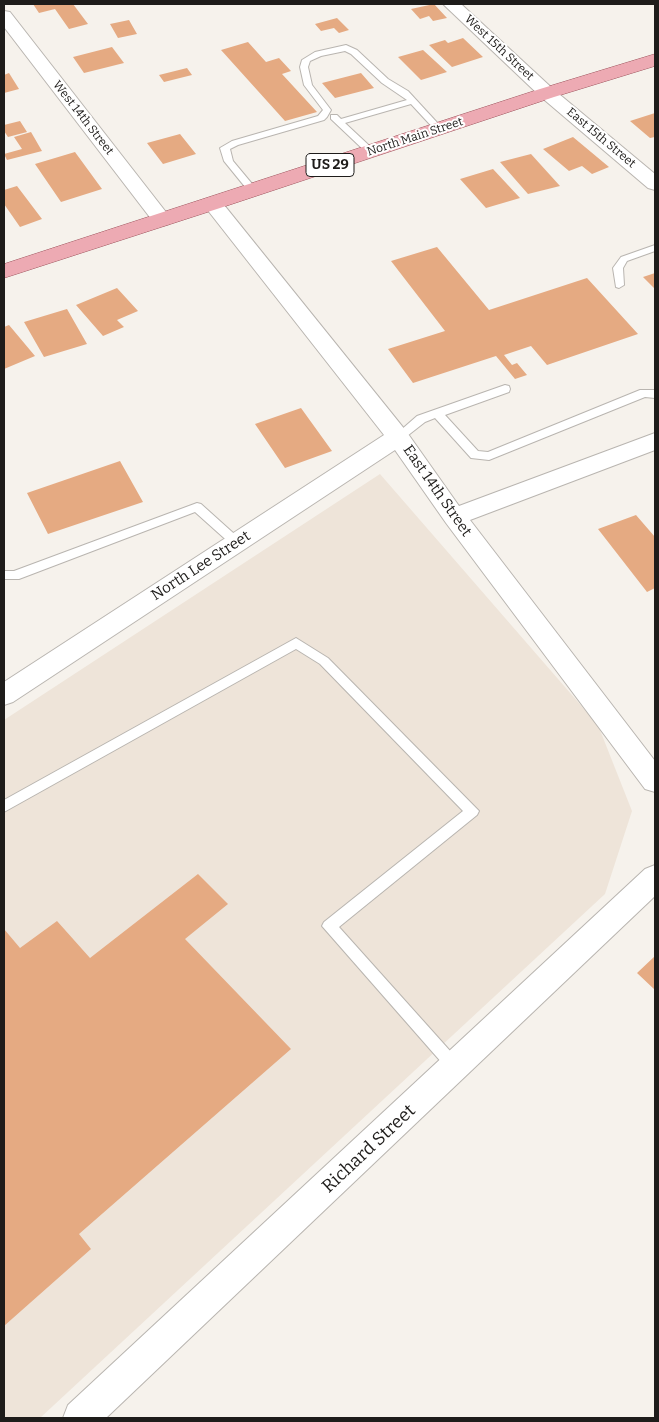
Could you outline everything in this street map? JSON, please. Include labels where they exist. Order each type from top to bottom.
[{"type":"main road","name":"North Main Street","points":[[4,271],[253,191],[547,93],[655,60]]},
{"type":"street","name":"West 15th Street","points":[[451,4],[547,93]]},
{"type":"street","name":"West 14th Street","points":[[4,16],[162,220]]},
{"type":"street","name":"East 15th Street","points":[[547,93],[655,184]]},
{"type":"street","name":"East 14th Street","points":[[213,204],[398,437],[454,517],[655,781]]},
{"type":"street","name":"North Lee Street","points":[[4,695],[398,437]]},
{"type":"street","points":[[454,517],[655,441]]},
{"type":"street","name":"Richard Street","points":[[81,1418],[655,878]]},
{"type":"lane","points":[[371,152],[327,110],[308,85],[304,67],[306,60],[318,54],[346,48],[354,52],[384,81],[404,93],[439,129]]},
{"type":"lane","points":[[339,122],[413,102]]},
{"type":"lane","points":[[253,191],[229,161],[225,148],[235,142],[320,118],[327,110]]},
{"type":"lane","points":[[618,285],[618,268],[624,259],[655,248]]},
{"type":"lane","points":[[398,437],[422,419],[505,389]]},
{"type":"lane","points":[[438,414],[475,455],[489,456],[644,393],[655,394]]},
{"type":"lane","points":[[4,575],[15,576],[197,507],[237,543]]},
{"type":"lane","points":[[4,806],[296,643],[324,661],[472,811],[329,926],[455,1068]]},
{"type":"shaded area","points":[[380,474],[598,725],[632,811],[605,894],[40,1418],[4,1418],[4,720]]},
{"type":"building","points":[[33,4],[73,4],[88,24],[69,29],[55,9],[39,13]]},
{"type":"building","points":[[434,4],[447,18],[433,21],[429,16],[420,19],[411,9]]},
{"type":"building","points":[[337,18],[349,30],[339,33],[334,28],[321,31],[315,24]]},
{"type":"building","points":[[129,20],[137,34],[118,38],[110,24]]},
{"type":"building","points":[[463,38],[483,57],[452,67],[429,45],[445,40],[448,43]]},
{"type":"building","points":[[248,42],[266,62],[279,58],[291,71],[282,74],[317,112],[285,121],[221,50]]},
{"type":"building","points":[[112,47],[124,63],[84,73],[73,57]]},
{"type":"building","points":[[423,50],[447,72],[421,80],[398,57]]},
{"type":"building","points":[[187,68],[192,75],[164,82],[159,75]]},
{"type":"building","points":[[9,73],[19,89],[4,93],[4,75]]},
{"type":"building","points":[[361,73],[374,88],[335,98],[322,83]]},
{"type":"building","points":[[655,113],[655,137],[650,138],[630,121]]},
{"type":"building","points":[[20,121],[27,132],[8,137],[4,131],[4,125]]},
{"type":"building","points":[[31,132],[42,151],[7,160],[4,154],[22,149],[14,137]]},
{"type":"building","points":[[180,134],[196,154],[163,164],[147,143]]},
{"type":"building","points":[[573,137],[609,167],[592,174],[582,166],[569,171],[543,149]]},
{"type":"building","points":[[75,152],[102,189],[61,202],[35,164]]},
{"type":"building","points":[[531,154],[560,186],[528,194],[500,162]]},
{"type":"building","points":[[493,169],[520,198],[486,208],[460,179]]},
{"type":"building","points":[[17,186],[42,219],[20,227],[4,204],[4,190]]},
{"type":"building","points":[[437,247],[489,310],[587,278],[638,334],[547,365],[531,346],[504,355],[512,365],[517,363],[527,375],[515,379],[496,356],[413,383],[388,349],[445,331],[391,261]]},
{"type":"building","points":[[655,273],[655,289],[643,277]]},
{"type":"building","points":[[117,288],[138,311],[117,320],[124,327],[103,336],[76,305]]},
{"type":"building","points":[[67,309],[87,344],[44,357],[24,322]]},
{"type":"building","points":[[9,325],[35,356],[4,369],[4,327]]},
{"type":"building","points":[[301,408],[332,451],[285,468],[255,424]]},
{"type":"building","points":[[120,461],[143,502],[48,534],[27,493]]},
{"type":"building","points":[[636,515],[655,537],[655,588],[647,592],[598,529]]},
{"type":"building","points":[[198,874],[228,904],[185,939],[291,1049],[79,1234],[91,1249],[4,1326],[4,929],[20,948],[57,921],[90,958]]},
{"type":"building","points":[[655,956],[655,990],[637,973]]}]
